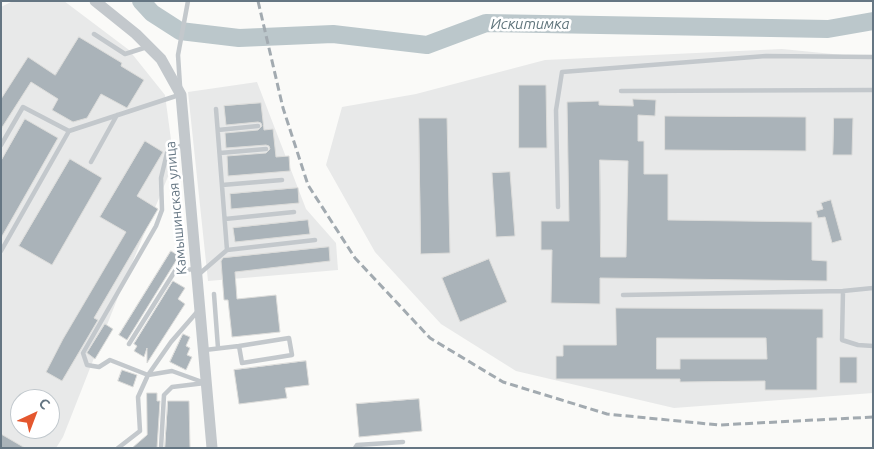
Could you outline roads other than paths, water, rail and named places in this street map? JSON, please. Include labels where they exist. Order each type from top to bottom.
[{"type":"street","name":"Камышинская улица","points":[[94,1],[136,34],[161,59],[181,95],[212,448]]},
{"type":"lane","points":[[1,251],[69,131],[181,95],[178,55],[188,3]]},
{"type":"lane","points":[[94,34],[125,54],[148,47]]},
{"type":"lane","points":[[558,207],[556,110],[562,72],[766,56],[873,57]]},
{"type":"lane","points":[[621,91],[873,90]]},
{"type":"lane","points":[[1,145],[24,107],[69,131]]},
{"type":"lane","points":[[216,108],[227,250]]},
{"type":"lane","points":[[91,162],[117,115]]},
{"type":"lane","points":[[218,130],[258,126]]},
{"type":"lane","points":[[185,143],[167,153],[161,178],[162,210],[156,226],[84,353],[87,365],[100,367],[110,360],[148,375],[172,371],[206,383]]},
{"type":"lane","points":[[220,153],[266,149]]},
{"type":"lane","points":[[222,185],[282,180]]},
{"type":"lane","points":[[225,219],[294,212]]},
{"type":"lane","points":[[129,344],[175,271],[197,273],[227,250],[315,240]]},
{"type":"lane","points":[[623,295],[842,291],[873,288]]},
{"type":"lane","points":[[842,291],[842,340],[858,345],[873,346]]},
{"type":"lane","points":[[214,294],[218,348]]},
{"type":"lane","points":[[118,448],[140,431],[138,397],[148,375],[171,342],[200,309]]},
{"type":"lane","points":[[204,350],[289,338],[292,355],[242,363],[239,346]]},
{"type":"lane","points":[[161,448],[164,395],[172,387],[206,383]]},
{"type":"lane","points":[[356,448],[357,445],[403,442]]},
{"type":"waterway","name":"Искитимка","points":[[141,1],[152,13],[180,31],[239,38],[333,34],[427,45],[486,23],[828,29],[873,21]]},
{"type":"railway","points":[[258,1],[283,108],[308,185],[355,258],[430,338],[503,382],[607,414],[719,425],[873,417]]}]
